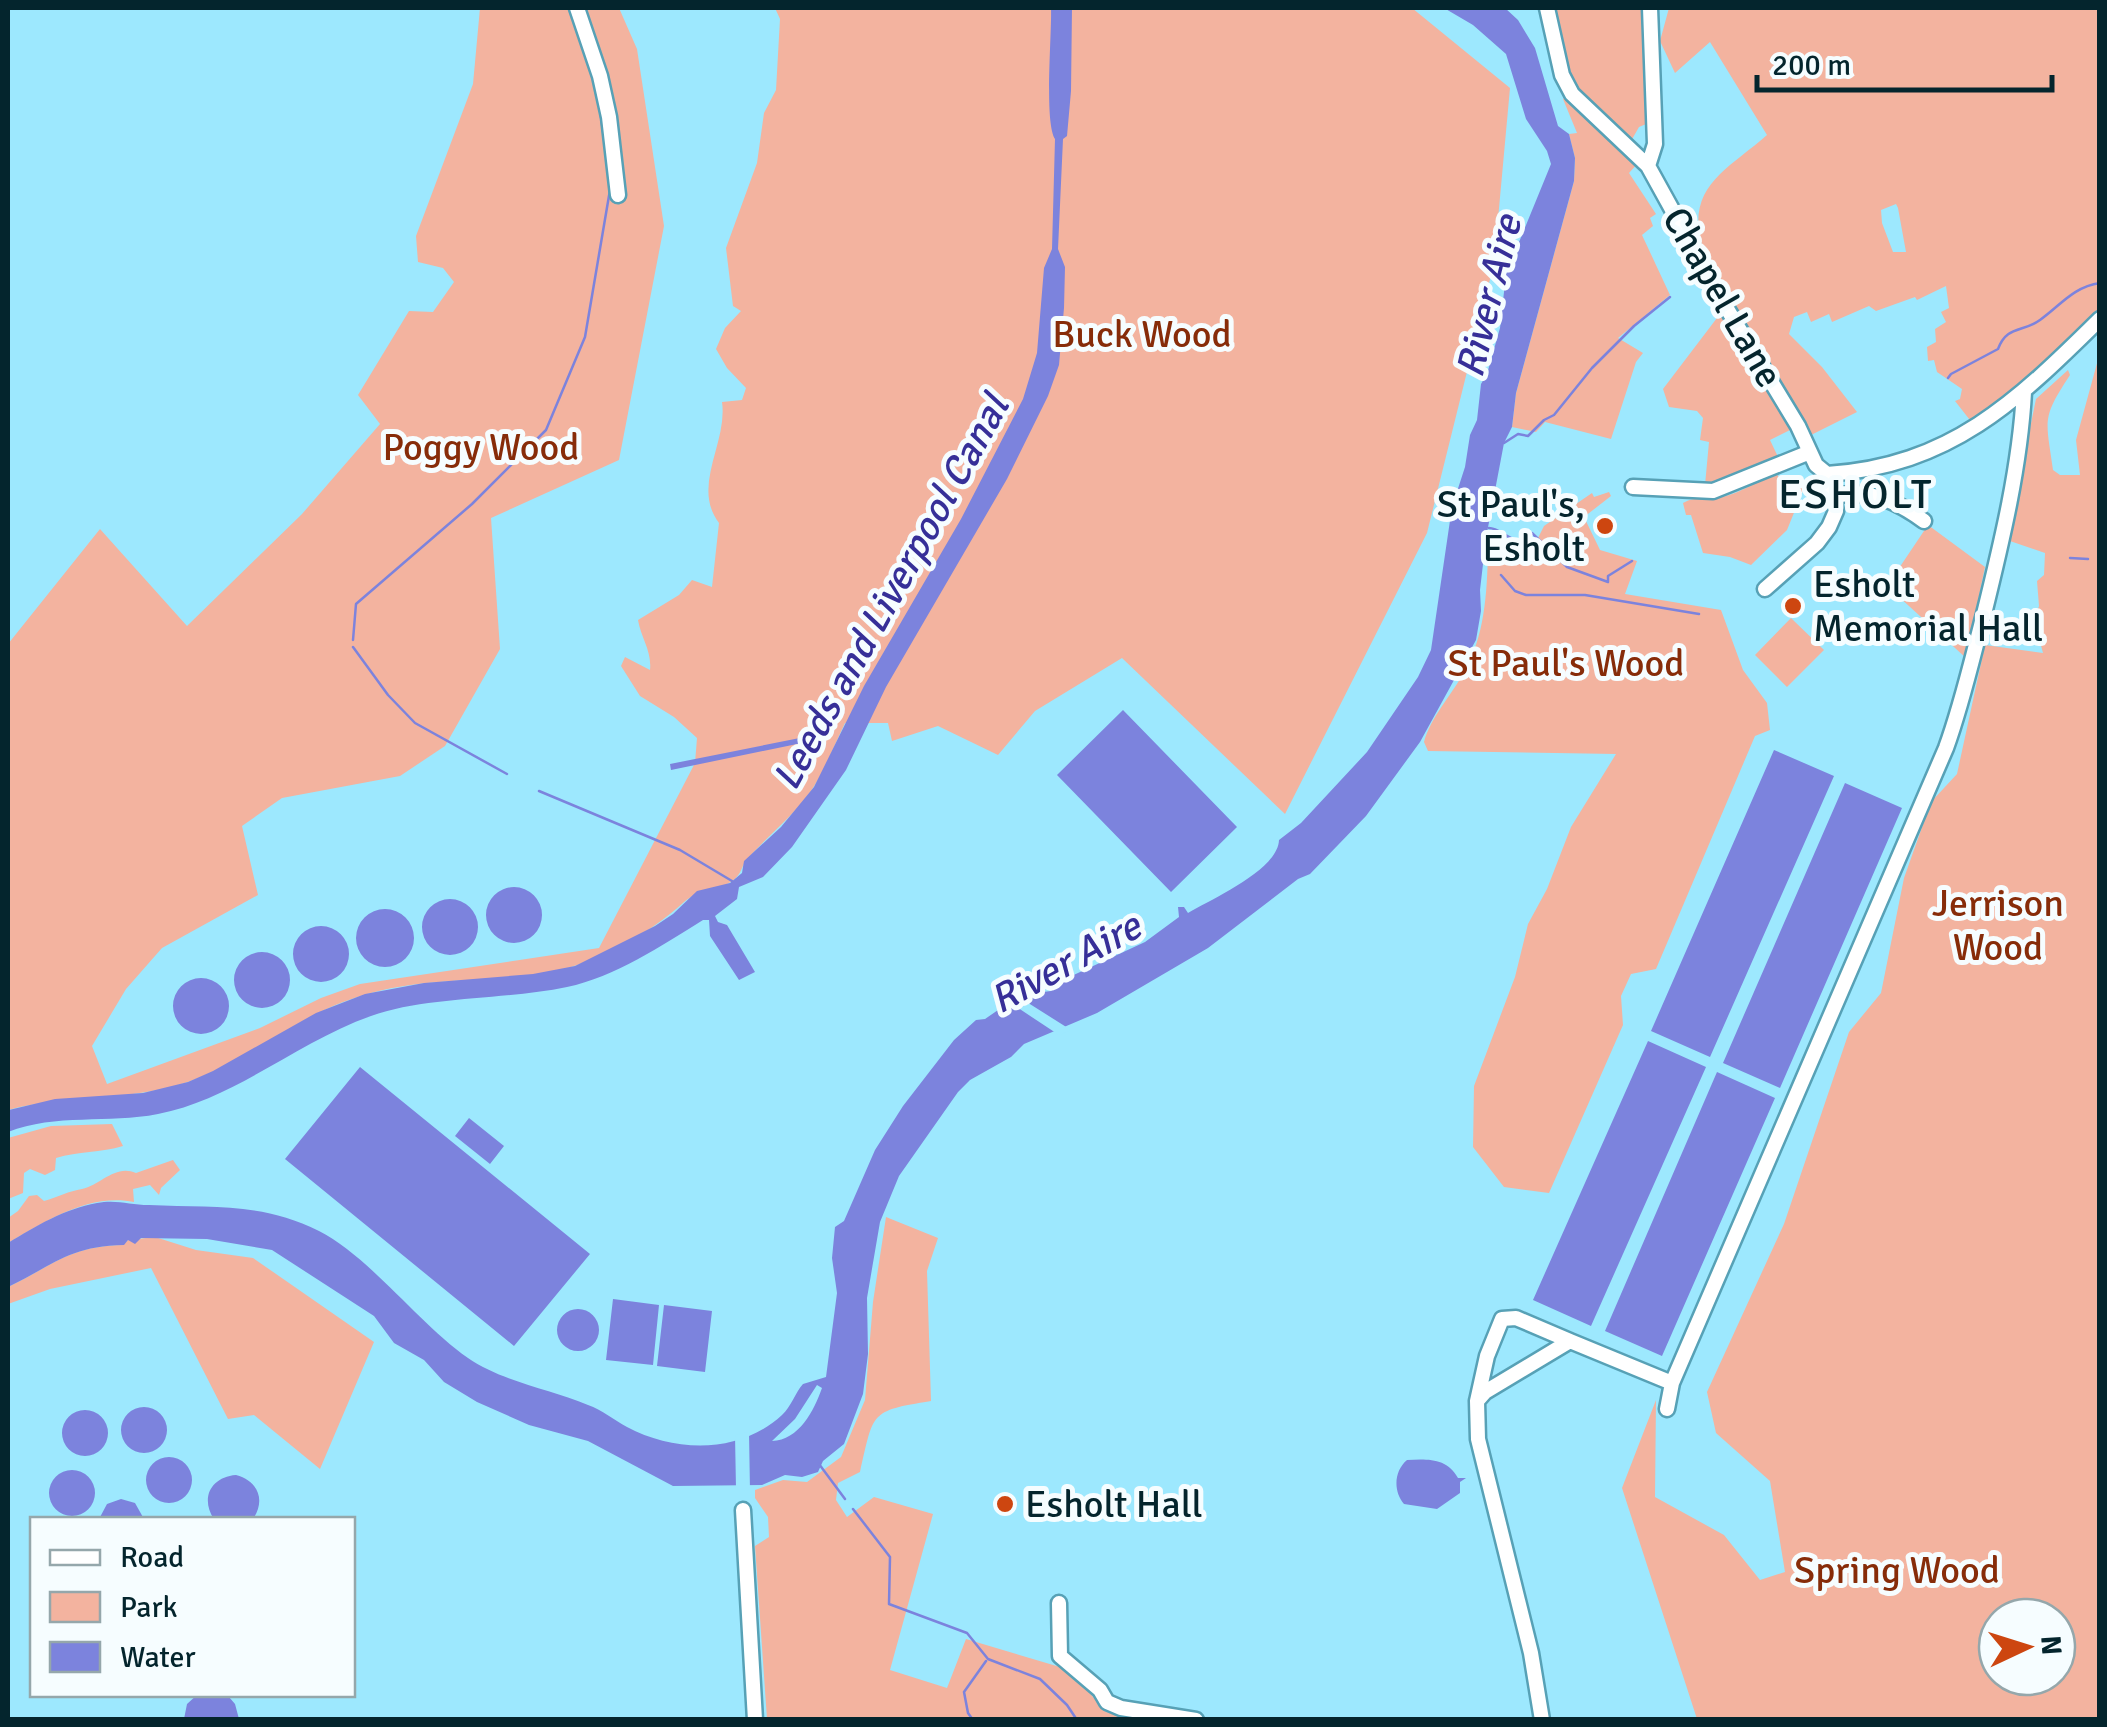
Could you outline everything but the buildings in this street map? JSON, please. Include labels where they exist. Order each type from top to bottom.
[{"type":"street","points":[[577,8],[606,103],[618,194]]},
{"type":"street","name":"Chapel Lane","points":[[1547,8],[1562,75],[1572,94],[1648,166],[1821,472],[1826,474],[1834,496]]},
{"type":"street","points":[[1648,166],[1655,144],[1650,8]]},
{"type":"street","points":[[1826,474],[1904,459],[1946,445],[1972,431],[2024,392],[2100,320]]},
{"type":"street","points":[[1667,1409],[1672,1382],[1946,748],[1970,676],[1996,564],[2022,424],[2024,392]]},
{"type":"street","points":[[1643,491],[1713,491],[1810,452]]},
{"type":"street","points":[[1766,589],[1830,527],[1836,511],[1834,496],[1868,493],[1887,497],[1924,521]]},
{"type":"street","points":[[1542,1720],[1531,1653],[1478,1439],[1477,1402],[1487,1356],[1502,1319],[1516,1318],[1672,1382]]},
{"type":"street","points":[[1477,1402],[1484,1392],[1570,1341]]},
{"type":"street","points":[[743,1510],[755,1720]]},
{"type":"street","points":[[1059,1603],[1060,1656],[1100,1690],[1108,1702],[1121,1708],[1196,1720]]},
{"type":"green space","name":"Buck Wood","points":[[480,8],[619,8],[637,49],[664,226],[619,460],[491,518],[500,649],[445,746],[400,776],[282,798],[242,826],[258,895],[162,948],[126,989],[92,1046],[107,1084],[260,1028],[360,984],[599,948],[695,763],[697,738],[674,717],[640,696],[621,666],[625,657],[650,670],[638,620],[679,595],[692,580],[712,587],[719,523],[708,494],[722,402],[742,400],[746,388],[716,349],[725,328],[741,311],[733,306],[726,248],[757,163],[764,113],[776,90],[780,19],[775,8],[1412,8],[1510,88],[1494,263],[1427,533],[1285,814],[1122,658],[1035,711],[998,755],[938,726],[892,741],[888,723],[845,723],[811,791],[749,857],[735,879],[690,898],[639,936],[588,961],[552,972],[387,989],[342,1002],[222,1067],[177,1085],[8,1110],[8,644],[100,529],[187,626],[302,514],[380,424],[358,395],[409,311],[433,312],[454,282],[443,268],[418,262],[416,236],[473,84]]},
{"type":"green space","points":[[1554,8],[1646,8],[1651,122],[1639,127],[1631,141],[1581,93],[1566,70]]},
{"type":"green space","points":[[1669,8],[2099,8],[2099,308],[2027,381],[1973,424],[1955,401],[1960,399],[1962,389],[1937,372],[1934,360],[1928,361],[1927,347],[1936,342],[1935,329],[1946,322],[1941,312],[1949,308],[1946,286],[1917,300],[1915,297],[1876,311],[1869,306],[1832,322],[1829,314],[1811,322],[1807,312],[1794,317],[1789,334],[1822,367],[1857,412],[1809,436],[1703,250],[1699,228],[1699,211],[1712,182],[1767,135],[1710,42],[1675,73],[1660,41]],"holes":[[[1896,204],[1906,252],[1893,252],[1882,223],[1881,210]]]},
{"type":"green space","points":[[1568,96],[1585,116],[1639,162],[1629,173],[1656,214],[1650,218],[1653,226],[1642,235],[1670,295],[1618,338],[1643,353],[1636,362],[1611,439],[1545,422],[1536,432],[1512,427],[1516,393],[1574,181],[1575,158],[1569,134],[1577,133],[1563,99]]},
{"type":"green space","points":[[1720,314],[1792,429],[1770,440],[1779,459],[1724,482],[1705,485],[1709,442],[1700,440],[1703,418],[1697,411],[1669,407],[1663,389]]},
{"type":"green space","points":[[2099,356],[2099,1719],[1697,1719],[1622,1488],[1656,1400],[1655,1497],[1724,1535],[1760,1580],[1785,1572],[1770,1481],[1716,1433],[1707,1392],[1784,1224],[1849,1032],[1881,993],[1904,878],[1931,802],[1957,774],[1985,645],[2043,653],[2034,620],[2039,606],[2037,581],[2044,575],[2045,553],[2007,540],[2036,399],[2068,370],[2070,375],[2050,411],[2049,440],[2053,470],[2060,475],[2080,475],[2076,440]]},
{"type":"green space","points":[[1775,472],[1785,485],[1804,488],[1787,530],[1751,565],[1703,553],[1683,503],[1729,495]]},
{"type":"green space","name":"St Paul's Wood","points":[[1609,492],[1611,496],[1584,517],[1600,550],[1637,561],[1625,594],[1721,610],[1743,670],[1767,703],[1770,730],[1755,736],[1656,969],[1631,974],[1621,996],[1623,1025],[1549,1193],[1504,1187],[1473,1147],[1474,1086],[1515,977],[1528,924],[1547,889],[1571,827],[1616,754],[1428,751],[1424,742],[1476,645],[1485,599],[1488,551],[1508,541],[1532,550],[1544,526],[1592,493],[1594,497]]},
{"type":"green space","points":[[1928,525],[1985,567],[1966,658],[1887,586]]},
{"type":"green space","points":[[1791,618],[1824,650],[1787,687],[1755,655]]},
{"type":"green space","points":[[112,1124],[123,1146],[56,1158],[55,1170],[45,1175],[30,1169],[24,1173],[23,1193],[8,1199],[8,1138],[51,1126]]},
{"type":"green space","points":[[173,1160],[180,1170],[159,1195],[150,1185],[133,1189],[134,1202],[117,1200],[84,1205],[8,1243],[8,1218],[29,1196],[37,1195],[44,1201],[89,1187],[121,1171],[136,1173]]},
{"type":"green space","points":[[886,1217],[938,1238],[927,1271],[931,1401],[896,1408],[878,1418],[868,1437],[860,1472],[838,1483],[836,1500],[847,1517],[874,1497],[933,1514],[890,1670],[947,1688],[966,1639],[1070,1670],[1106,1712],[1141,1719],[767,1719],[755,1546],[769,1537],[768,1517],[755,1498],[755,1490],[783,1480],[807,1482],[841,1457],[865,1400],[873,1302]]},
{"type":"green space","points":[[155,1237],[196,1250],[253,1258],[374,1342],[320,1469],[254,1415],[228,1419],[151,1268],[50,1289],[8,1304],[8,1287],[62,1258],[89,1249],[123,1245],[128,1240]]},
{"type":"water","points":[[1051,8],[1072,8],[1071,91],[1067,136],[1063,139],[1058,249],[1065,267],[1059,365],[1007,479],[886,687],[846,770],[792,847],[763,877],[739,887],[737,899],[715,916],[727,925],[755,972],[739,980],[710,936],[709,920],[703,920],[637,960],[585,982],[543,991],[417,1005],[371,1016],[186,1107],[139,1117],[45,1123],[8,1132],[9,1110],[55,1099],[143,1093],[188,1082],[316,1013],[365,994],[424,983],[533,974],[575,966],[655,926],[697,891],[730,883],[742,873],[744,861],[781,827],[814,787],[864,686],[961,519],[1023,399],[1037,353],[1044,268],[1052,249],[1055,139],[1049,97]]},
{"type":"water","name":"River Aire","points":[[1444,8],[1505,8],[1518,20],[1535,48],[1558,126],[1569,134],[1575,158],[1574,181],[1516,393],[1512,427],[1504,443],[1486,538],[1476,640],[1420,742],[1366,816],[1310,874],[1208,948],[1097,1013],[1024,1044],[958,1092],[899,1176],[880,1222],[867,1298],[868,1354],[863,1394],[844,1444],[823,1461],[818,1472],[802,1477],[785,1475],[762,1485],[673,1486],[588,1441],[529,1425],[477,1402],[444,1382],[424,1360],[394,1343],[374,1316],[272,1250],[207,1239],[141,1238],[135,1244],[128,1240],[124,1245],[75,1253],[8,1287],[8,1243],[73,1209],[110,1202],[256,1211],[298,1222],[338,1243],[468,1358],[511,1379],[593,1407],[646,1436],[687,1445],[727,1443],[765,1428],[782,1415],[803,1384],[826,1377],[837,1293],[832,1258],[835,1227],[844,1221],[875,1150],[903,1106],[954,1040],[976,1020],[985,1019],[1020,995],[1051,991],[1065,979],[1145,942],[1179,917],[1178,907],[1184,907],[1188,913],[1256,873],[1276,851],[1279,840],[1301,823],[1367,752],[1418,677],[1431,650],[1452,507],[1477,420],[1481,384],[1500,328],[1506,274],[1551,164],[1526,119],[1506,54],[1473,25]],"holes":[[[817,1385],[822,1388],[798,1430],[772,1441],[795,1419]]]},
{"type":"water","points":[[1123,710],[1237,827],[1171,892],[1057,775]]},
{"type":"water","points":[[830,732],[831,737],[671,770],[670,764]]},
{"type":"water","points":[[1774,750],[1834,776],[1710,1057],[1651,1031]]},
{"type":"water","points":[[1845,783],[1902,808],[1780,1088],[1723,1063]]},
{"type":"water","points":[[514,887],[534,895],[542,915],[534,935],[514,943],[494,935],[486,915],[494,895]]},
{"type":"water","points":[[450,899],[470,907],[478,927],[470,947],[450,955],[430,947],[422,927],[430,907]]},
{"type":"water","points":[[385,909],[405,918],[414,938],[405,958],[385,967],[365,958],[356,938],[365,918]]},
{"type":"water","points":[[321,926],[341,934],[349,954],[341,974],[321,982],[301,974],[293,954],[301,934]]},
{"type":"water","points":[[262,952],[282,960],[290,980],[282,1000],[262,1008],[242,1000],[234,980],[242,960]]},
{"type":"water","points":[[201,978],[221,986],[229,1006],[221,1026],[201,1034],[181,1026],[173,1006],[181,986]]},
{"type":"water","points":[[1648,1041],[1706,1067],[1591,1326],[1533,1300]]},
{"type":"water","points":[[360,1067],[590,1254],[514,1346],[285,1159]]},
{"type":"water","points":[[1717,1072],[1775,1098],[1662,1356],[1605,1331]]},
{"type":"water","points":[[469,1118],[504,1146],[490,1164],[455,1136]]},
{"type":"water","points":[[613,1299],[659,1305],[653,1365],[606,1360]]},
{"type":"water","points":[[664,1305],[712,1311],[705,1372],[657,1366]]},
{"type":"water","points":[[578,1309],[593,1315],[599,1330],[593,1345],[578,1351],[563,1345],[557,1330],[563,1315]]},
{"type":"water","points":[[144,1407],[160,1414],[167,1430],[160,1446],[144,1453],[128,1446],[121,1430],[128,1414]]},
{"type":"water","points":[[85,1410],[101,1417],[108,1433],[101,1449],[85,1456],[69,1449],[62,1433],[69,1417]]},
{"type":"water","points":[[169,1457],[185,1464],[192,1480],[185,1496],[169,1503],[153,1496],[146,1480],[153,1464]]},
{"type":"water","points":[[1407,1460],[1443,1463],[1458,1478],[1466,1478],[1460,1482],[1460,1493],[1437,1509],[1404,1504],[1396,1481]]},
{"type":"water","points":[[72,1470],[88,1477],[95,1493],[88,1509],[72,1516],[56,1509],[49,1493],[56,1477]]},
{"type":"water","points":[[227,1477],[244,1478],[258,1492],[254,1517],[213,1517],[208,1504],[210,1490]]},
{"type":"water","points":[[121,1499],[135,1503],[143,1517],[100,1517],[107,1504]]},
{"type":"water","points":[[195,1697],[229,1697],[239,1719],[184,1719],[187,1704]]},
{"type":"pier","points":[[1014,994],[1071,1030],[1059,1035],[1006,1000]]},
{"type":"pier","points":[[749,1432],[750,1491],[736,1489],[735,1435]]},
{"type":"waterway","points":[[600,110],[605,146]]},
{"type":"waterway","points":[[353,640],[356,604],[472,504],[546,430],[585,337],[611,184]]},
{"type":"waterway","points":[[1948,378],[1998,349],[2010,333],[2040,320],[2075,293],[2100,283]]},
{"type":"waterway","points":[[1504,443],[1518,434],[1528,436],[1554,415],[1592,368],[1670,297]]},
{"type":"waterway","points":[[1489,528],[1517,540],[1532,533],[1567,567],[1608,582],[1608,576],[1632,561]]},
{"type":"waterway","points":[[2070,558],[2088,559]]},
{"type":"waterway","points":[[1501,575],[1515,591],[1526,595],[1585,595],[1699,614]]},
{"type":"waterway","points":[[353,647],[388,695],[415,723],[507,774]]},
{"type":"waterway","points":[[539,791],[680,850],[732,881]]},
{"type":"waterway","points":[[819,1464],[845,1499]]},
{"type":"waterway","points":[[853,1509],[890,1557],[889,1604],[967,1633],[988,1659],[1040,1679],[1077,1720]]},
{"type":"waterway","points":[[973,1720],[964,1692],[986,1661]]},
{"type":"place","name":"St Paul's, Esholt","points":[[1605,526]]},
{"type":"place","name":"Esholt Memorial Hall","points":[[1793,606]]},
{"type":"place","name":"Esholt Hall","points":[[1005,1504]]},
{"type":"district","name":"ESHOLT","points":[[1856,493]]},
{"type":"park label","name":"Poggy Wood","points":[[481,447]]},
{"type":"park label","name":"Jerrison Wood","points":[[1998,924]]},
{"type":"park label","name":"Spring Wood","points":[[1897,1570]]},
{"type":"water label","name":"Leeds and Liverpool Canal","points":[[890,592]]}]
